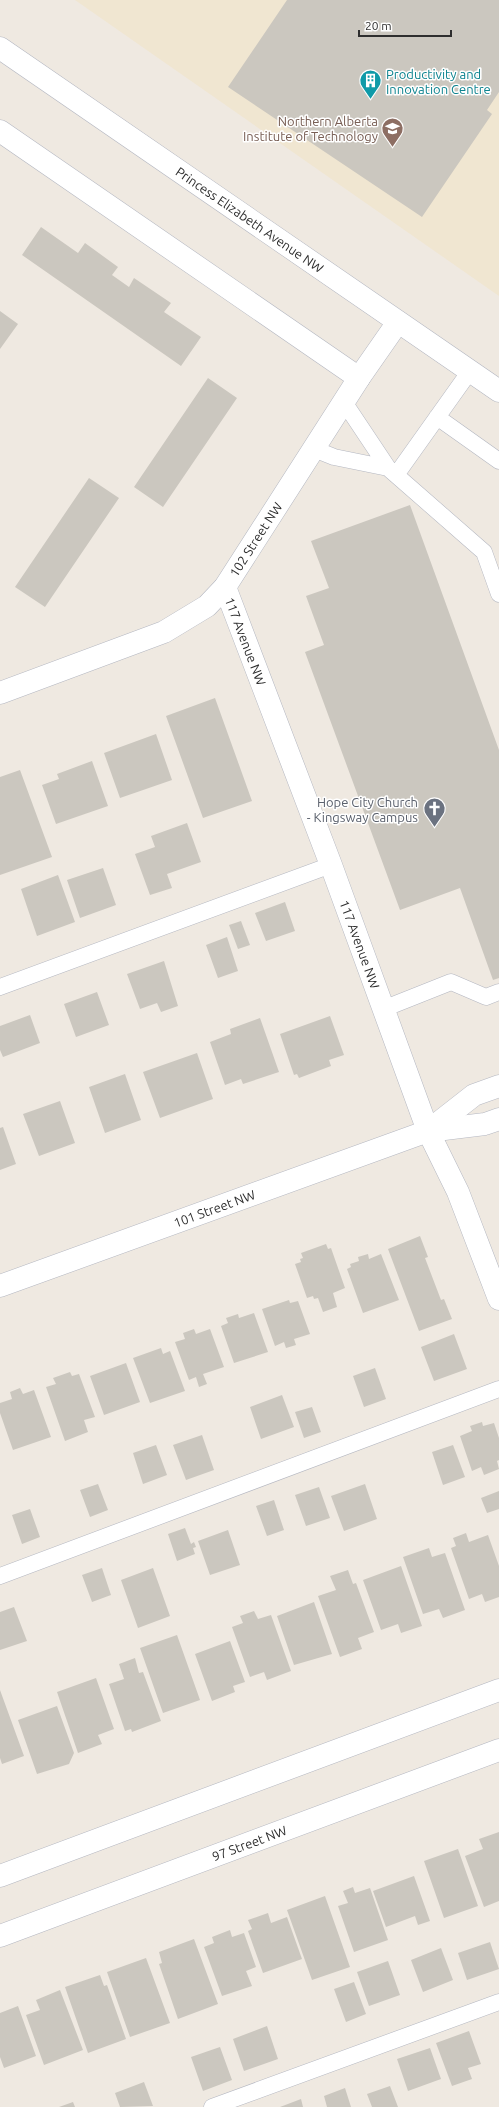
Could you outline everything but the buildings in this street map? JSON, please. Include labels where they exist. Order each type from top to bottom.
[{"type":"street","name":"Princess Elizabeth Avenue NW","points":[[0,48],[499,391]]},
{"type":"street","points":[[0,131],[359,378]]},
{"type":"street","name":"102 Street NW","points":[[0,693],[164,632],[207,606],[225,587],[359,378],[398,322]]},
{"type":"street","name":"117 Avenue NW","points":[[225,587],[332,865],[428,1131],[458,1192],[499,1299]]},
{"type":"street","name":"101 Street NW","points":[[428,1131],[474,1095],[499,1086]]},
{"type":"street","name":"101 Street NW","points":[[0,1286],[428,1131],[485,1124],[499,1119]]},
{"type":"street","points":[[0,1876],[499,1690]]},
{"type":"street","name":"97 Street NW","points":[[0,1936],[499,1750]]},
{"type":"lane","points":[[392,472],[437,417],[470,371]]},
{"type":"lane","points":[[344,402],[392,472],[484,552],[498,586]]},
{"type":"lane","points":[[437,417],[499,461]]},
{"type":"lane","points":[[314,449],[334,457],[392,472]]},
{"type":"lane","points":[[0,987],[332,865]]},
{"type":"lane","points":[[383,1009],[451,982],[486,997],[499,992]]},
{"type":"lane","points":[[0,1576],[499,1389]]},
{"type":"lane","points":[[212,2107],[499,2002]]},
{"type":"shaded area","name":"Northern Alberta Institute of Technology","points":[[75,0],[499,0],[499,296]]},
{"type":"place","name":"Productivity and Innovation Centre","points":[[371,100]]},
{"type":"place","name":"Northern Alberta Institute of Technology","points":[[393,148]]},
{"type":"place","name":"Hope City Church - Kingsway Campus","points":[[434,828]]}]
